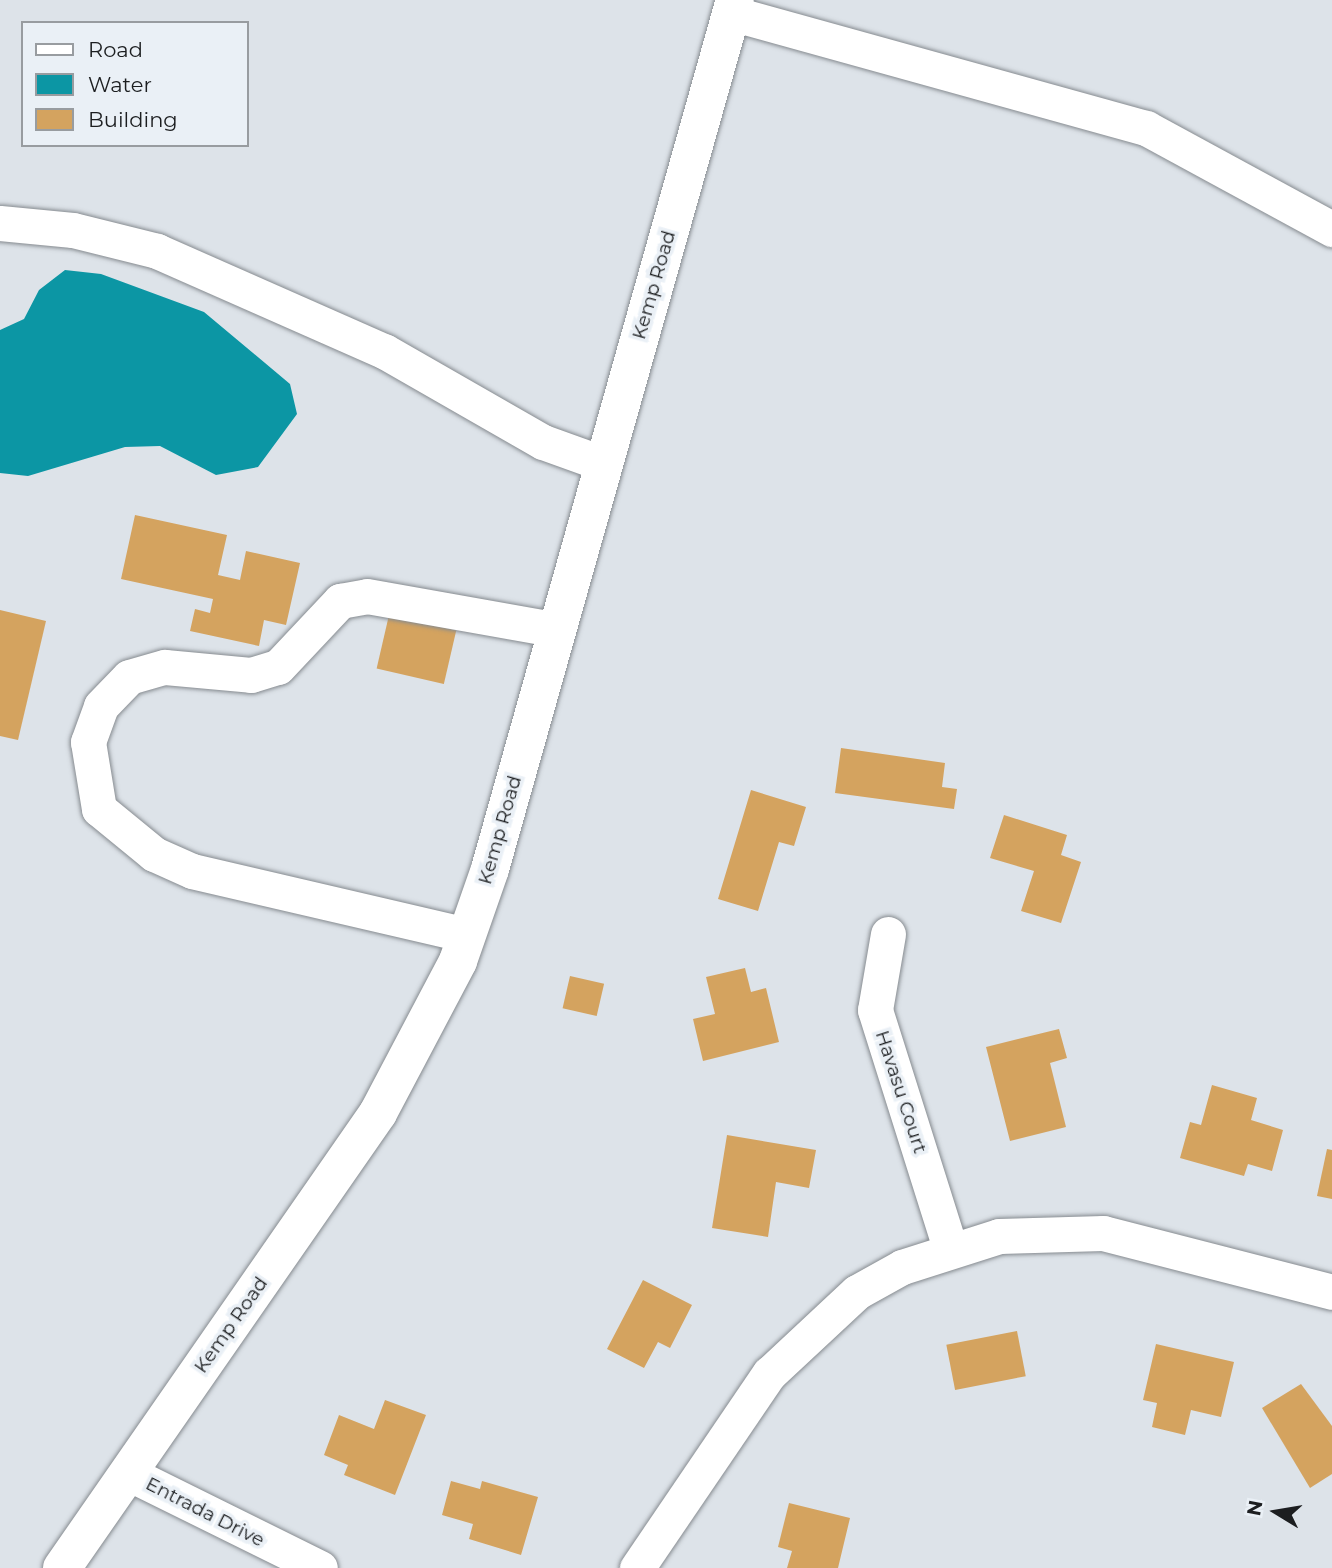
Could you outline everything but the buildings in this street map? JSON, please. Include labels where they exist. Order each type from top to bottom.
[{"type":"main road","name":"Kemp Road","points":[[62,1568],[378,1113],[424,1035],[467,935],[557,630],[733,6]]},
{"type":"street","points":[[733,6],[1146,128],[1332,229]]},
{"type":"street","points":[[0,223],[73,230],[158,251],[384,351],[543,442],[604,464]]},
{"type":"street","points":[[467,935],[192,871],[154,854],[99,809],[88,741],[101,706],[129,677],[165,667],[251,675],[278,667],[340,601],[367,596],[557,630]]},
{"type":"street","name":"Havasu Court","points":[[888,934],[875,1010],[950,1248]]},
{"type":"street","points":[[637,1568],[742,1409],[811,1330],[858,1292],[950,1248],[1051,1231],[1103,1233],[1332,1292]]},
{"type":"street","name":"Entrada Drive","points":[[128,1474],[320,1568]]},
{"type":"water","points":[[65,270],[101,274],[204,312],[290,384],[297,414],[258,467],[216,475],[160,446],[125,447],[28,476],[0,473],[0,330],[24,319],[39,290]]}]
